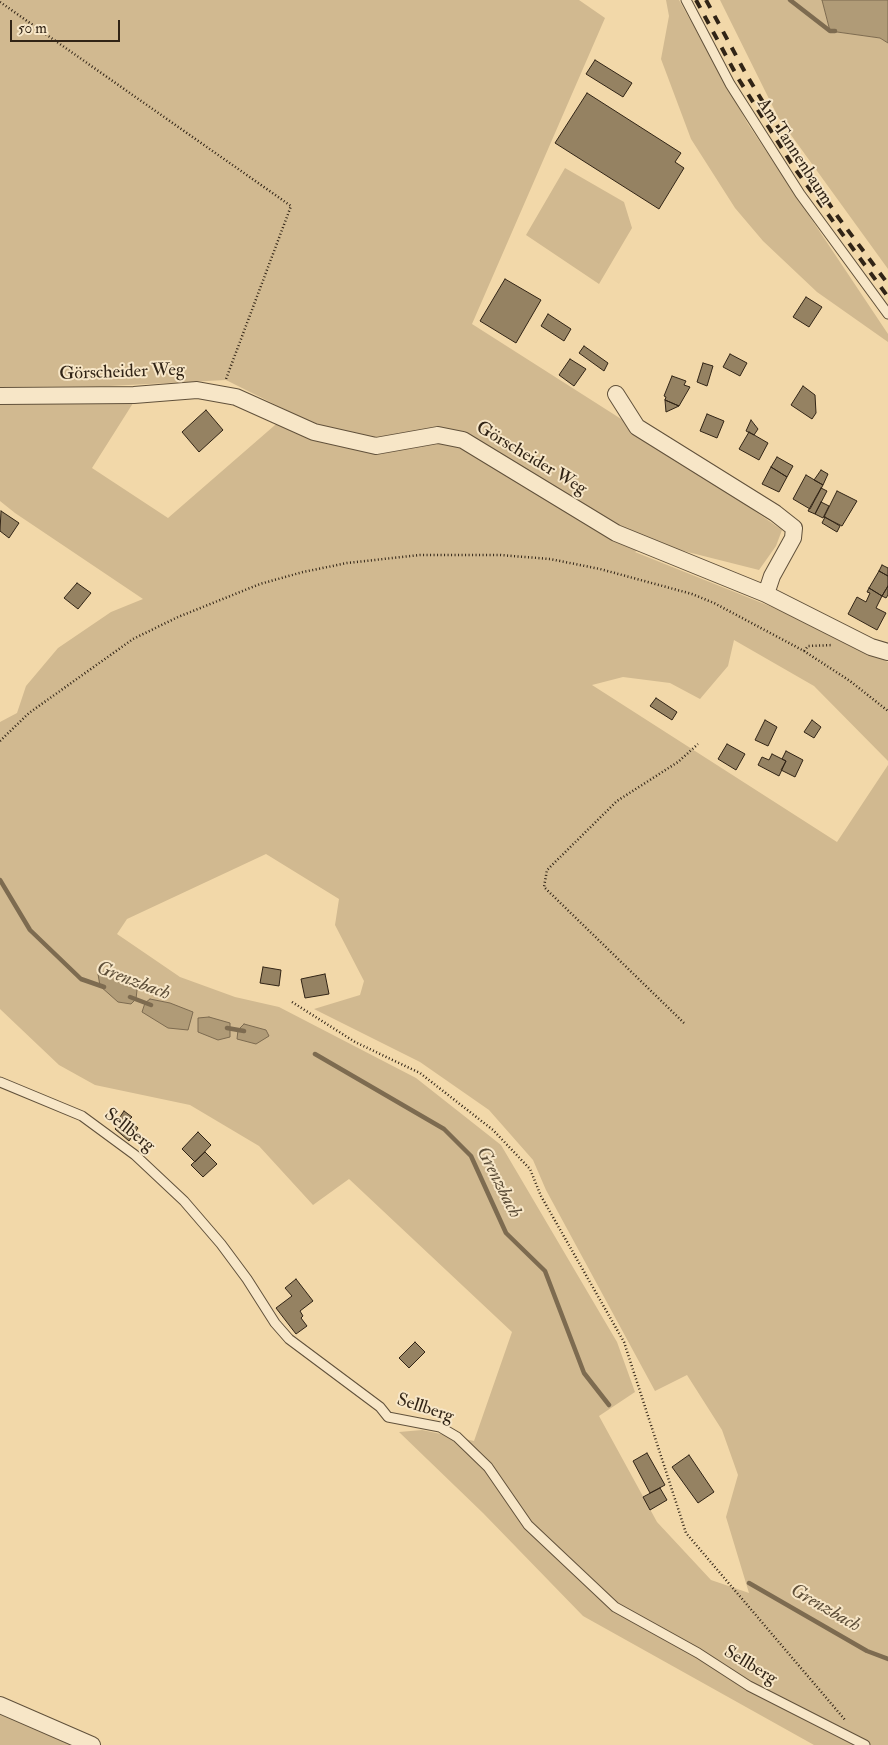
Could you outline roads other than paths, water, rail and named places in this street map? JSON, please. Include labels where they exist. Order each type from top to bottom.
[{"type":"street","name":"Görscheider Weg","points":[[0,396],[134,395],[197,390],[236,397],[314,432],[376,446],[438,435],[463,440],[616,533],[766,594],[888,652]]},
{"type":"street","points":[[616,394],[637,427],[774,513],[794,528],[793,538],[766,594]]},
{"type":"street","points":[[0,1705],[92,1745]]},
{"type":"lane","name":"Am Tannenbaum","points":[[686,0],[730,84],[773,152],[806,202],[888,314]]},
{"type":"lane","name":"Sellberg","points":[[0,1082],[82,1116],[135,1154],[184,1201],[221,1244],[243,1273],[275,1323],[289,1339],[380,1407],[388,1417],[440,1427],[457,1437],[488,1467],[528,1525],[615,1607],[628,1616],[698,1653],[749,1686],[863,1744]]},
{"type":"waterway","points":[[790,0],[830,31],[835,31]]},
{"type":"waterway","name":"Grenzbach","points":[[0,880],[30,930],[81,979],[104,987]]},
{"type":"waterway","name":"Grenzbach","points":[[130,997],[151,1005]]},
{"type":"waterway","name":"Grenzbach","points":[[227,1028],[244,1031]]},
{"type":"waterway","name":"Grenzbach","points":[[315,1054],[444,1129],[471,1156],[506,1233],[545,1271],[584,1373],[609,1405]]},
{"type":"waterway","name":"Grenzbach","points":[[749,1583],[867,1651],[888,1659]]},
{"type":"railway","points":[[696,0],[738,78],[793,166],[888,297]]},
{"type":"railway","points":[[706,0],[746,74],[781,132],[838,217],[888,284]]}]
